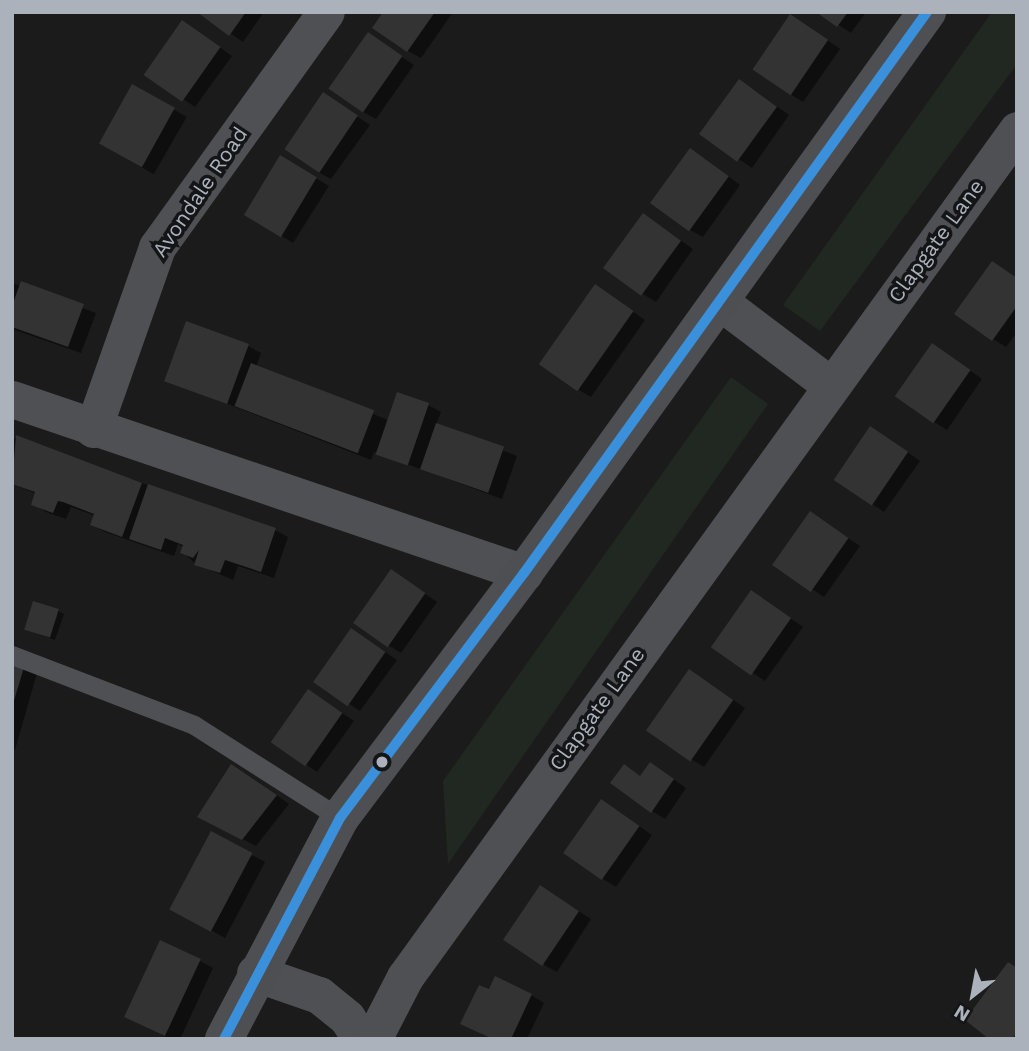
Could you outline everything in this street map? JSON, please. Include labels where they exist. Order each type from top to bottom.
[{"type":"street","name":"Avondale Road","points":[[93,429],[157,247],[326,12]]},
{"type":"street","points":[[224,1039],[255,973],[340,818],[524,573],[926,12]]},
{"type":"street","name":"Clapgate Lane","points":[[373,1039],[405,977],[830,385],[1017,130]]},
{"type":"street","points":[[719,301],[830,385]]},
{"type":"street","points":[[12,399],[93,429],[524,573]]},
{"type":"street","points":[[255,973],[320,995],[347,1018],[361,1039]]},
{"type":"lane","points":[[12,656],[194,725],[340,818]]},
{"type":"shaded area","points":[[992,12],[1017,12],[1017,64],[820,331],[783,305]]},
{"type":"shaded area","points":[[731,377],[768,404],[448,864],[443,781]]},
{"type":"building","points":[[197,12],[246,12],[229,36]]},
{"type":"building","points":[[383,12],[435,12],[407,52],[372,28]]},
{"type":"building","points":[[816,12],[848,12],[837,27]]},
{"type":"building","points":[[790,14],[828,40],[791,95],[753,70]]},
{"type":"building","points":[[182,20],[221,47],[182,102],[144,75]]},
{"type":"building","points":[[368,32],[402,56],[363,113],[328,89]]},
{"type":"building","points":[[739,79],[777,107],[737,162],[699,134]]},
{"type":"building","points":[[132,84],[175,108],[142,167],[99,143]]},
{"type":"building","points":[[323,92],[358,115],[319,173],[284,149]]},
{"type":"building","points":[[690,148],[729,176],[689,231],[650,203]]},
{"type":"building","points":[[280,155],[317,177],[281,237],[244,215]]},
{"type":"building","points":[[643,213],[681,241],[641,296],[603,268]]},
{"type":"building","points":[[992,261],[1017,278],[1017,306],[992,341],[954,314]]},
{"type":"building","points":[[21,281],[84,304],[68,347],[12,327],[12,306]]},
{"type":"building","points":[[595,284],[634,311],[577,391],[539,364]]},
{"type":"building","points":[[186,321],[249,344],[227,404],[164,381]]},
{"type":"building","points":[[932,343],[971,370],[933,423],[895,396]]},
{"type":"building","points":[[251,363],[374,410],[358,453],[235,406]]},
{"type":"building","points":[[397,392],[429,403],[408,465],[376,454]]},
{"type":"building","points":[[436,423],[504,446],[488,493],[420,469]]},
{"type":"building","points":[[870,426],[908,452],[872,506],[834,480]]},
{"type":"building","points":[[16,435],[142,483],[122,537],[90,525],[94,514],[63,502],[58,501],[53,513],[31,505],[35,492],[12,484]]},
{"type":"building","points":[[148,484],[276,528],[261,572],[225,560],[220,573],[194,565],[199,550],[193,558],[180,553],[183,545],[165,538],[161,550],[129,539]]},
{"type":"building","points":[[810,511],[849,538],[811,592],[772,565]]},
{"type":"building","points":[[391,569],[425,593],[388,647],[353,623]]},
{"type":"building","points":[[751,590],[791,618],[751,675],[711,647]]},
{"type":"building","points":[[33,601],[59,609],[50,638],[24,630]]},
{"type":"building","points":[[351,628],[385,652],[348,706],[313,682]]},
{"type":"building","points":[[12,660],[25,664],[13,704],[12,704]]},
{"type":"building","points":[[689,669],[733,700],[690,761],[646,730]]},
{"type":"building","points":[[308,689],[342,713],[305,766],[271,742]]},
{"type":"building","points":[[650,762],[674,779],[651,813],[610,783],[624,764],[640,776]]},
{"type":"building","points":[[231,764],[277,795],[242,840],[197,817]]},
{"type":"building","points":[[601,799],[640,826],[602,880],[563,853]]},
{"type":"building","points":[[211,831],[252,853],[211,932],[169,910]]},
{"type":"building","points":[[540,885],[579,911],[542,966],[503,940]]},
{"type":"building","points":[[160,940],[201,959],[165,1036],[124,1017]]},
{"type":"building","points":[[1008,962],[1017,968],[1017,1032],[1012,1039],[989,1039],[965,1020]]},
{"type":"building","points":[[495,976],[532,994],[511,1039],[493,1039],[460,1024],[479,985],[489,989]]},
{"type":"transit line","points":[[224,1039],[340,818],[524,573],[927,12]]}]
